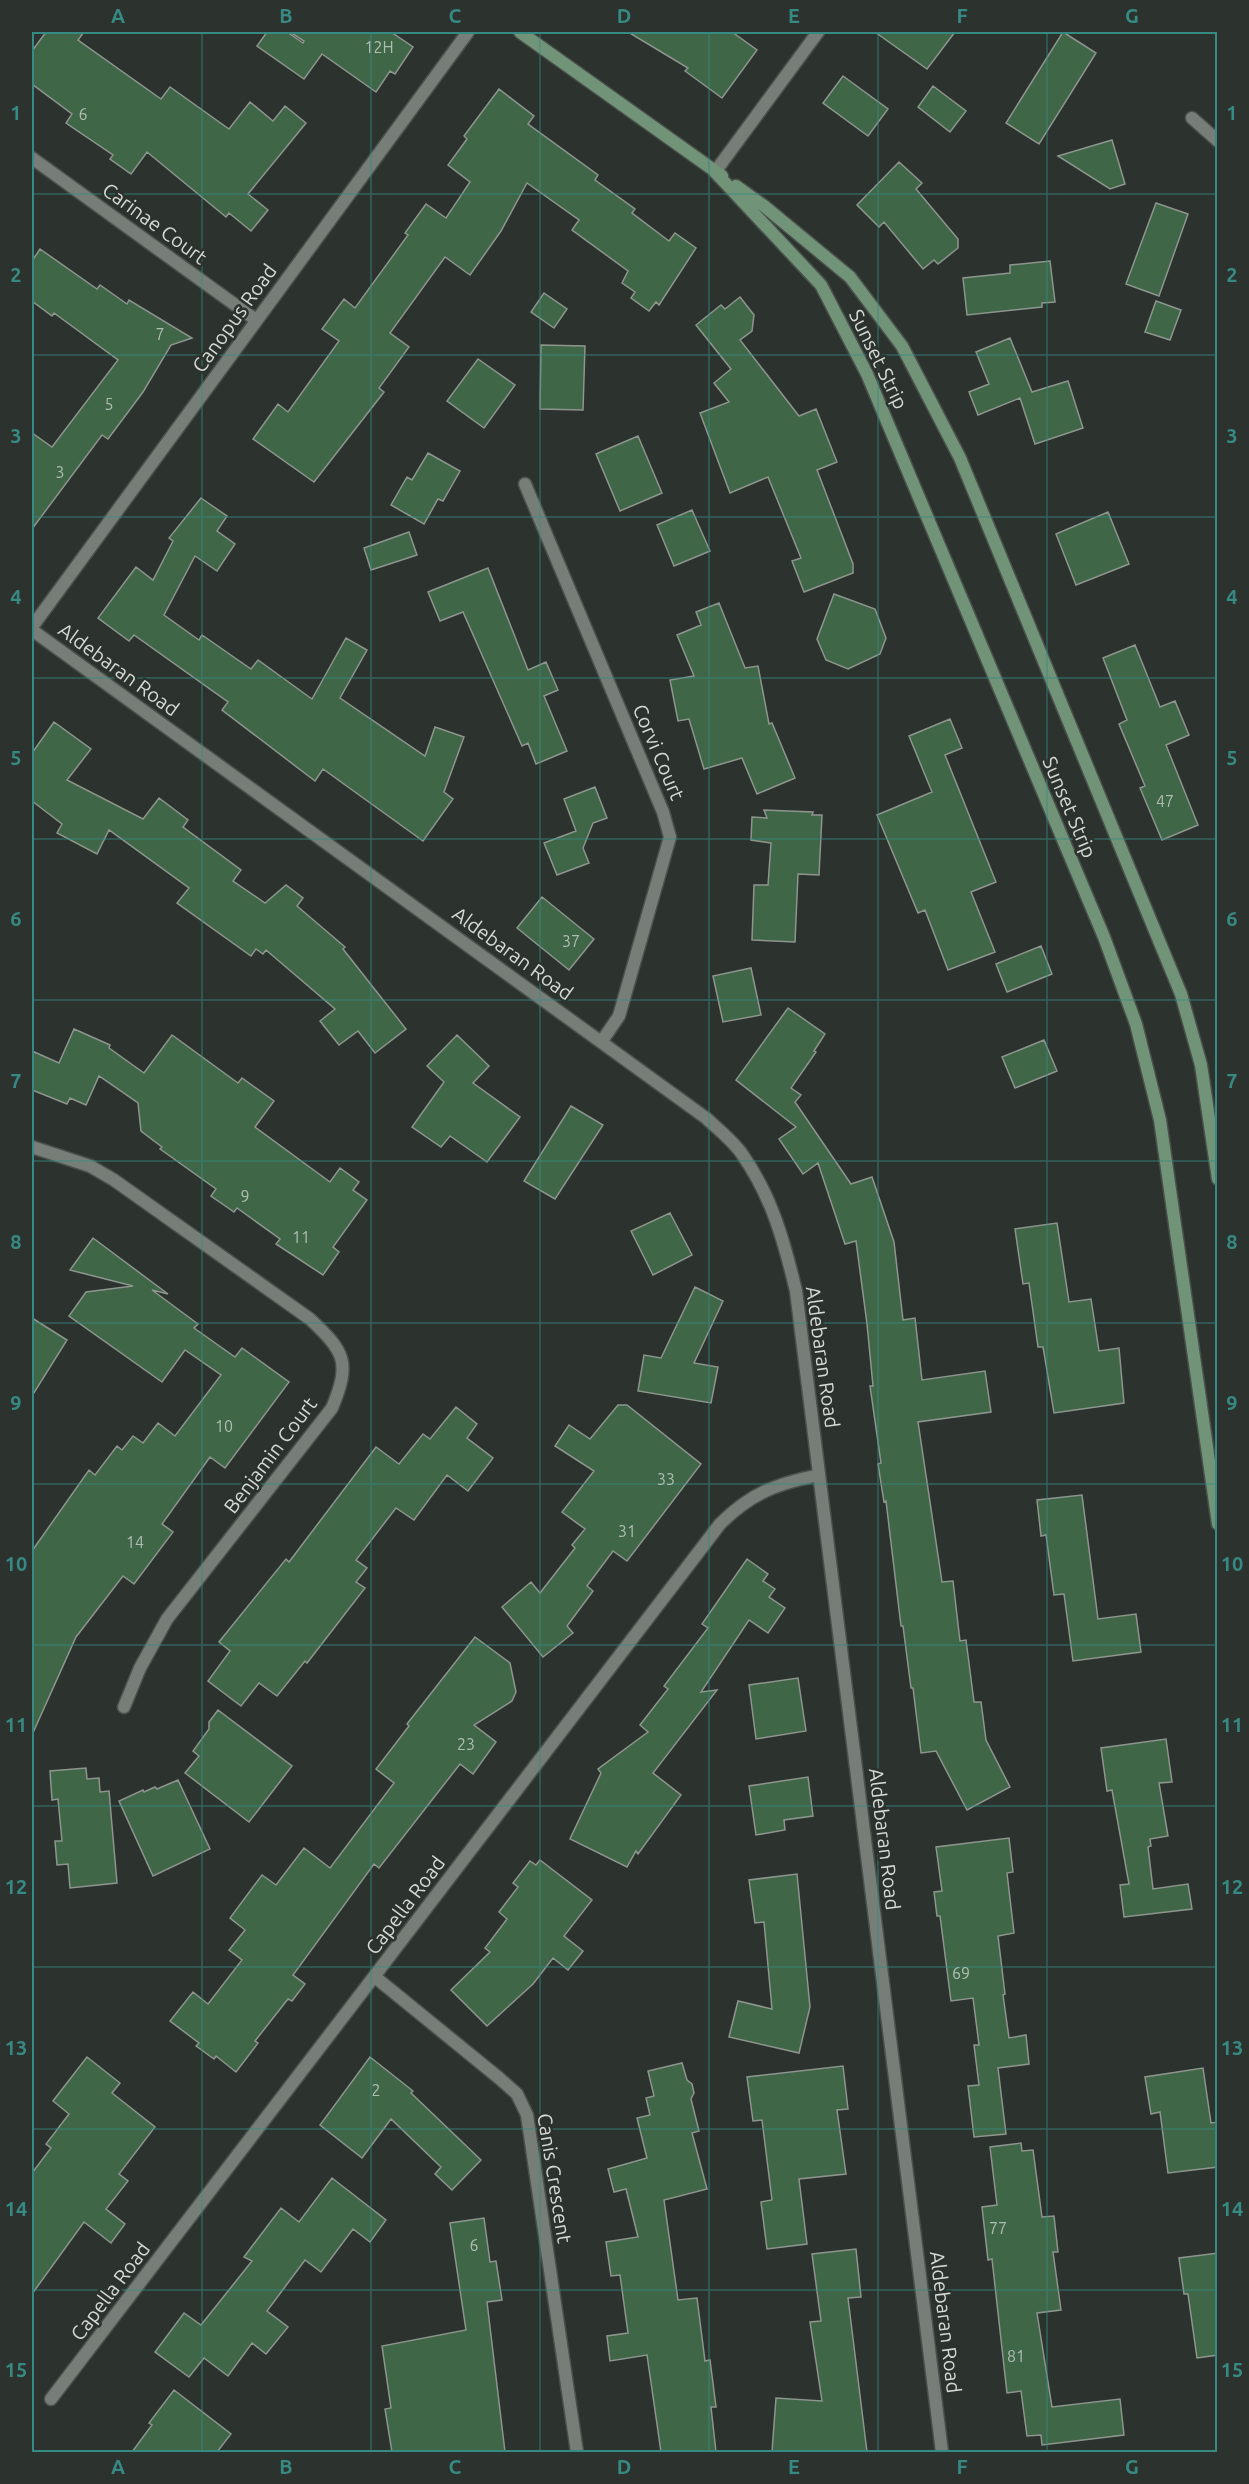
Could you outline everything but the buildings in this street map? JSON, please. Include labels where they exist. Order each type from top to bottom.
[{"type":"street","name":"Canopus Road","points":[[32,629],[468,32]]},
{"type":"street","name":"Sunset Strip","points":[[520,32],[765,206],[850,277],[902,346],[960,458],[1182,994],[1201,1065],[1218,1179]]},
{"type":"street","points":[[715,172],[818,32]]},
{"type":"street","points":[[1192,118],[1218,141]]},
{"type":"street","name":"Carinae Court","points":[[32,158],[256,321]]},
{"type":"street","name":"Sunset Strip","points":[[715,172],[821,285],[867,374],[1116,970],[1136,1024],[1160,1120],[1218,1524]]},
{"type":"street","name":"Corvi Court","points":[[525,484],[663,812],[670,837],[619,1016],[602,1041]]},
{"type":"street","name":"Aldebaran Road","points":[[32,629],[706,1118],[741,1152],[764,1191],[782,1232],[796,1291],[942,2452]]},
{"type":"street","name":"Benjamin Court","points":[[32,1147],[90,1166],[114,1180],[310,1319],[338,1347],[344,1366],[341,1387],[332,1408],[167,1619],[149,1650],[124,1707]]},
{"type":"street","name":"Capella Road","points":[[51,2399],[720,1524],[741,1503],[762,1491],[783,1482],[819,1475]]},
{"type":"street","name":"Canis Crescent","points":[[375,1977],[517,2094],[527,2115],[577,2452]]}]
